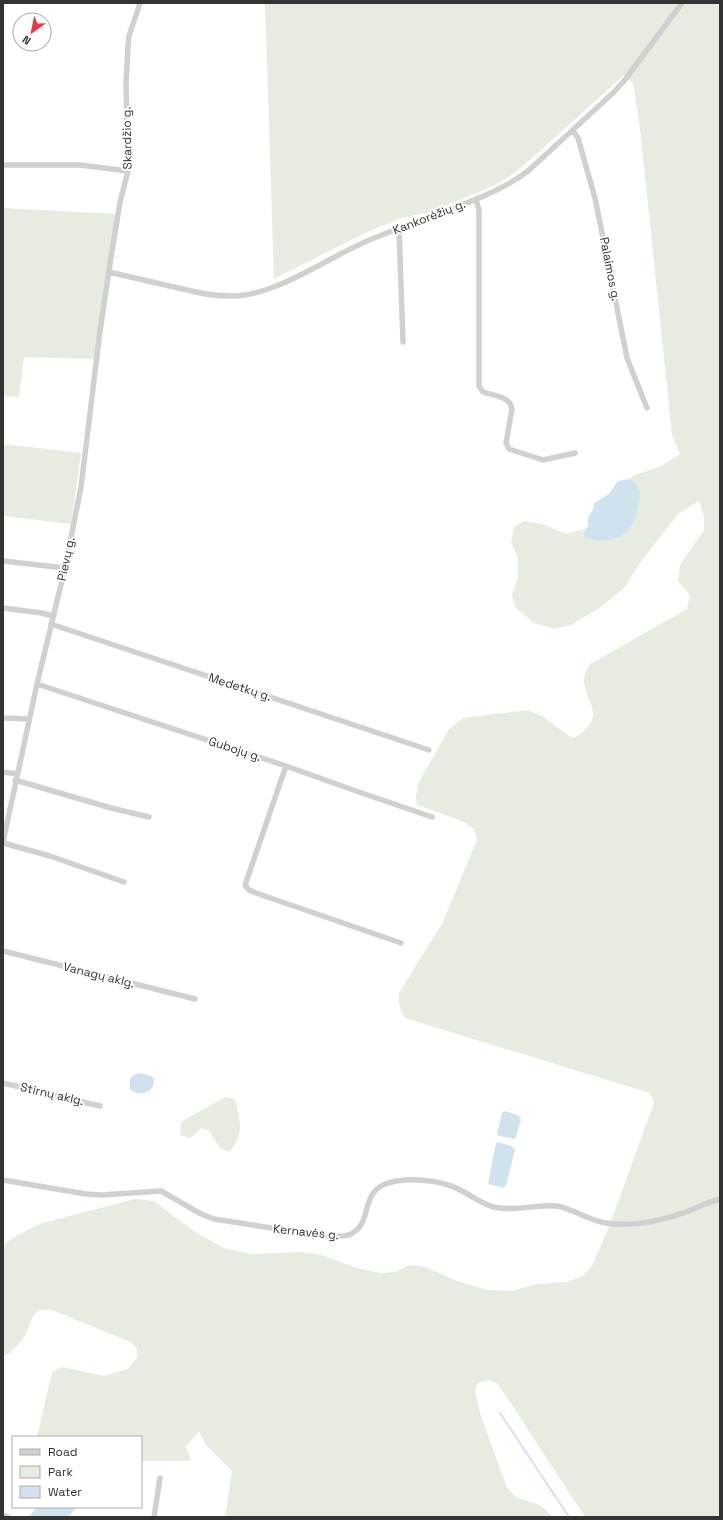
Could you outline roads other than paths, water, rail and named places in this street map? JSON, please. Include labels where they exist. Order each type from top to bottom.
[{"type":"street","name":"Skardžio g.","points":[[109,272],[120,202],[128,171],[127,61],[130,36],[140,3]]},
{"type":"street","name":"Kankorėžių g.","points":[[109,272],[212,295],[238,296],[264,290],[300,275],[359,245],[496,191],[518,179],[597,109],[624,81],[682,3]]},
{"type":"street","name":"Palaimos g.","points":[[572,131],[578,138],[595,198],[627,358],[647,408]]},
{"type":"street","points":[[3,165],[80,165],[128,171]]},
{"type":"street","points":[[476,199],[479,210],[478,344],[480,389],[483,392],[508,400],[512,405],[506,443],[509,449],[543,460],[575,453]]},
{"type":"street","points":[[399,229],[403,342]]},
{"type":"street","name":"Pievų g.","points":[[3,842],[15,780],[65,568],[81,487],[100,331],[109,272]]},
{"type":"street","points":[[3,561],[65,568]]},
{"type":"street","points":[[3,608],[42,613],[53,616]]},
{"type":"street","name":"Medetkų g.","points":[[51,624],[429,750]]},
{"type":"street","name":"Gubojų g.","points":[[37,684],[286,766],[432,817]]},
{"type":"street","points":[[3,718],[29,719]]},
{"type":"street","points":[[286,766],[245,885],[249,890],[256,893],[401,943]]},
{"type":"street","points":[[3,772],[17,774]]},
{"type":"street","points":[[15,780],[149,818]]},
{"type":"street","points":[[3,842],[50,856],[124,882]]},
{"type":"street","name":"Vanagų aklg.","points":[[3,951],[195,999]]},
{"type":"street","name":"Stirnų aklg.","points":[[3,1083],[100,1106]]},
{"type":"street","name":"Kernavės g.","points":[[3,1180],[93,1195],[161,1191],[214,1219],[330,1237],[351,1234],[359,1227],[364,1218],[369,1198],[374,1191],[381,1186],[396,1181],[428,1181],[446,1185],[460,1190],[484,1204],[495,1207],[509,1208],[557,1206],[566,1208],[594,1221],[620,1224],[655,1221],[720,1199]]},
{"type":"street","points":[[154,1517],[160,1478]]},
{"type":"street","points":[[3,1515],[8,1517]]},
{"type":"water","points":[[628,479],[634,481],[640,491],[636,517],[631,527],[622,536],[609,540],[598,541],[585,537],[584,531],[588,526],[588,517],[594,508],[594,503],[609,494],[618,481]]},
{"type":"water","points":[[139,1073],[151,1076],[154,1079],[154,1084],[146,1092],[138,1093],[130,1089],[132,1077]]},
{"type":"water","points":[[506,1111],[519,1116],[521,1120],[515,1139],[499,1136],[497,1134],[502,1113]]},
{"type":"water","points":[[497,1142],[512,1146],[515,1150],[504,1188],[488,1184]]},
{"type":"water","points":[[37,1508],[76,1508],[68,1517],[29,1517]]},
{"type":"waterway","points":[[500,1413],[569,1517]]}]
